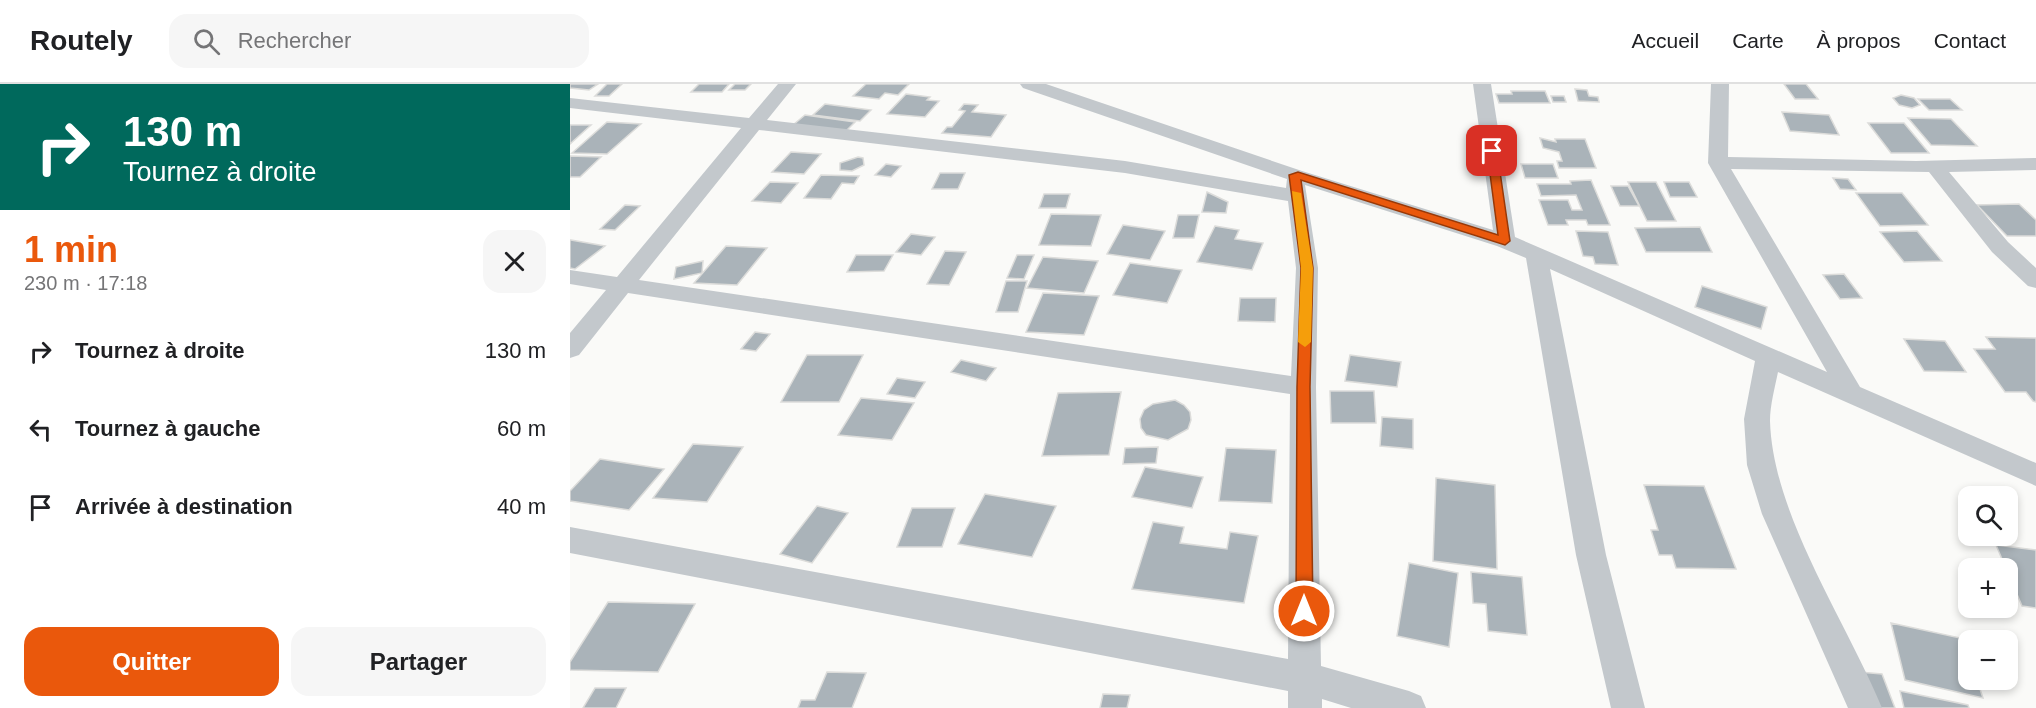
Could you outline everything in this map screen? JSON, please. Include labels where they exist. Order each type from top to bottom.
[{"type":"street","points":[[570,348],[787,84]]},
{"type":"street","points":[[1029,84],[1295,186],[1505,241],[1850,391],[2036,475]]},
{"type":"street","points":[[1482,84],[1505,241]]},
{"type":"street","points":[[1720,84],[1718,164],[1850,391]]},
{"type":"street","points":[[570,103],[754,126],[1295,186]]},
{"type":"street","points":[[1718,164],[1935,167],[2036,164]]},
{"type":"street","points":[[1935,167],[2000,247],[2036,281]]},
{"type":"street","points":[[1295,186],[1307,268],[1303,387],[1305,693]]},
{"type":"street","points":[[1536,255],[1548,309],[1581,504],[1612,650],[1628,708]]},
{"type":"street","points":[[570,277],[1303,387]]},
{"type":"street","points":[[1768,357],[1757,419],[1761,465],[1776,514],[1865,708]]},
{"type":"street","points":[[570,540],[1305,693],[1409,708]]},
{"type":"building","points":[[570,84],[598,84],[589,90],[570,88]]},
{"type":"building","points":[[607,84],[622,84],[609,96],[595,96]]},
{"type":"building","points":[[699,84],[729,84],[722,92],[691,92]]},
{"type":"building","points":[[735,84],[751,84],[745,90],[729,90]]},
{"type":"building","points":[[866,84],[909,84],[898,95],[885,93],[879,99],[853,96]]},
{"type":"building","points":[[1784,84],[1806,84],[1818,99],[1795,99]]},
{"type":"building","points":[[1575,89],[1587,90],[1589,96],[1598,97],[1599,102],[1578,101]]},
{"type":"building","points":[[1511,91],[1545,91],[1550,103],[1499,103],[1496,94],[1512,94]]},
{"type":"building","points":[[906,94],[930,97],[927,100],[939,101],[925,117],[887,114]]},
{"type":"building","points":[[1901,95],[1914,98],[1920,105],[1912,108],[1899,105],[1893,98]]},
{"type":"building","points":[[1551,96],[1564,96],[1566,102],[1553,102]]},
{"type":"building","points":[[1918,99],[1950,99],[1962,110],[1929,110]]},
{"type":"building","points":[[825,104],[871,110],[860,121],[813,115]]},
{"type":"building","points":[[964,104],[978,105],[972,112],[1006,115],[991,137],[942,133],[947,127],[952,127],[965,111],[959,110]]},
{"type":"building","points":[[1782,112],[1829,115],[1839,135],[1790,131]]},
{"type":"building","points":[[805,115],[855,122],[845,132],[793,125]]},
{"type":"building","points":[[1908,118],[1951,119],[1977,146],[1931,145]]},
{"type":"building","points":[[607,122],[641,124],[607,154],[572,153]]},
{"type":"building","points":[[1868,123],[1904,123],[1929,153],[1891,153]]},
{"type":"building","points":[[570,125],[591,125],[570,144]]},
{"type":"building","points":[[1540,138],[1556,142],[1555,139],[1585,139],[1596,168],[1559,168],[1557,161],[1562,161],[1559,152],[1543,148]]},
{"type":"building","points":[[791,152],[821,154],[804,174],[772,172]]},
{"type":"building","points":[[570,156],[601,157],[580,177],[570,177]]},
{"type":"building","points":[[858,157],[863,158],[864,165],[852,171],[840,170],[840,163]]},
{"type":"building","points":[[886,164],[901,166],[891,177],[875,175]]},
{"type":"building","points":[[1521,164],[1553,164],[1558,178],[1525,178]]},
{"type":"building","points":[[940,173],[965,173],[958,189],[932,189]]},
{"type":"building","points":[[821,175],[859,176],[854,184],[842,183],[831,199],[804,198]]},
{"type":"building","points":[[1833,178],[1848,179],[1856,190],[1840,189]]},
{"type":"building","points":[[1591,180],[1610,225],[1588,225],[1586,220],[1566,220],[1568,225],[1548,225],[1539,200],[1568,200],[1572,210],[1582,210],[1576,195],[1541,196],[1537,184],[1571,184],[1570,181]]},
{"type":"building","points":[[770,182],[798,183],[781,203],[752,201]]},
{"type":"building","points":[[1628,182],[1656,182],[1676,221],[1647,221]]},
{"type":"building","points":[[1664,182],[1689,182],[1697,197],[1670,197]]},
{"type":"building","points":[[1611,186],[1628,186],[1639,206],[1620,206]]},
{"type":"building","points":[[1207,192],[1228,202],[1226,213],[1202,212]]},
{"type":"building","points":[[1856,193],[1902,193],[1928,225],[1880,226]]},
{"type":"building","points":[[1044,194],[1070,194],[1066,208],[1039,208]]},
{"type":"building","points":[[2019,204],[2036,220],[2036,236],[2007,236],[1977,205]]},
{"type":"building","points":[[625,205],[640,206],[615,230],[600,229]]},
{"type":"building","points":[[1051,214],[1101,215],[1091,246],[1039,245]]},
{"type":"building","points":[[1178,215],[1199,215],[1194,238],[1173,238]]},
{"type":"building","points":[[1123,225],[1165,231],[1150,260],[1107,254]]},
{"type":"building","points":[[1215,226],[1239,230],[1235,239],[1263,243],[1252,270],[1197,262]]},
{"type":"building","points":[[1700,227],[1712,252],[1646,252],[1635,228]]},
{"type":"building","points":[[1576,231],[1608,232],[1618,265],[1595,264],[1593,257],[1583,256]]},
{"type":"building","points":[[1917,231],[1942,261],[1904,262],[1880,232]]},
{"type":"building","points":[[911,234],[935,237],[921,255],[896,252]]},
{"type":"building","points":[[570,240],[605,246],[575,269],[570,268]]},
{"type":"building","points":[[726,246],[767,248],[737,285],[694,283]]},
{"type":"building","points":[[945,251],[966,252],[949,285],[927,284]]},
{"type":"building","points":[[856,255],[893,255],[884,271],[847,272]]},
{"type":"building","points":[[1017,255],[1034,255],[1024,279],[1007,278]]},
{"type":"building","points":[[1043,257],[1098,261],[1084,293],[1027,288]]},
{"type":"building","points":[[703,261],[702,273],[674,279],[676,267]]},
{"type":"building","points":[[1130,263],[1182,270],[1167,303],[1113,295]]},
{"type":"building","points":[[1844,274],[1862,298],[1840,299],[1823,275]]},
{"type":"building","points":[[1006,281],[1027,281],[1018,312],[996,312]]},
{"type":"building","points":[[1702,286],[1767,307],[1761,329],[1695,307]]},
{"type":"building","points":[[1043,293],[1099,296],[1084,335],[1026,332]]},
{"type":"building","points":[[1240,298],[1276,298],[1275,322],[1238,321]]},
{"type":"building","points":[[755,332],[770,334],[756,351],[741,349]]},
{"type":"building","points":[[1986,337],[2036,338],[2036,402],[2026,392],[2005,392],[1974,349],[1995,349]]},
{"type":"building","points":[[1904,339],[1945,341],[1966,372],[1924,371]]},
{"type":"building","points":[[807,355],[863,355],[839,402],[781,402]]},
{"type":"building","points":[[1350,355],[1401,362],[1397,387],[1345,381]]},
{"type":"building","points":[[961,360],[996,368],[986,381],[951,372]]},
{"type":"building","points":[[897,378],[925,382],[915,398],[887,394]]},
{"type":"building","points":[[1330,391],[1374,391],[1376,423],[1331,423]]},
{"type":"building","points":[[1121,392],[1109,455],[1042,456],[1058,393]]},
{"type":"building","points":[[861,398],[914,403],[892,440],[838,435]]},
{"type":"building","points":[[1175,400],[1190,412],[1191,420],[1188,429],[1168,440],[1146,435],[1141,428],[1140,419],[1144,410],[1153,404]]},
{"type":"building","points":[[1382,417],[1413,419],[1413,449],[1380,446]]},
{"type":"building","points":[[693,444],[743,447],[707,502],[653,498]]},
{"type":"building","points":[[1158,447],[1156,463],[1123,464],[1125,448]]},
{"type":"building","points":[[1226,448],[1276,450],[1272,503],[1219,501]]},
{"type":"building","points":[[600,459],[664,469],[629,510],[570,501],[570,491]]},
{"type":"building","points":[[1145,467],[1203,477],[1192,508],[1132,497]]},
{"type":"building","points":[[1436,478],[1495,485],[1497,569],[1433,561]]},
{"type":"building","points":[[1644,485],[1704,486],[1736,569],[1676,568],[1672,555],[1659,555],[1651,530],[1658,530]]},
{"type":"building","points":[[985,494],[1056,506],[1032,557],[958,544]]},
{"type":"building","points":[[817,506],[848,513],[812,563],[780,554]]},
{"type":"building","points":[[912,508],[955,508],[942,547],[897,547]]},
{"type":"building","points":[[1153,522],[1184,527],[1180,543],[1227,549],[1230,532],[1258,536],[1244,603],[1132,589]]},
{"type":"building","points":[[1996,546],[2036,550],[2036,608],[2022,606],[2018,597],[2018,558],[2002,558]]},
{"type":"building","points":[[1409,563],[1458,573],[1449,647],[1397,636]]},
{"type":"building","points":[[1471,572],[1522,577],[1527,635],[1488,631],[1486,604],[1473,603]]},
{"type":"building","points":[[608,602],[695,604],[658,672],[570,670],[570,662]]},
{"type":"building","points":[[1891,623],[1958,637],[1958,690],[1980,690],[1983,698],[1905,680]]},
{"type":"building","points":[[827,672],[866,673],[852,708],[798,708],[801,700],[815,700]]},
{"type":"building","points":[[1859,672],[1882,674],[1895,708],[1872,708]]},
{"type":"building","points":[[595,688],[626,688],[616,708],[583,708]]},
{"type":"building","points":[[1900,691],[1968,705],[1969,708],[1904,708]]},
{"type":"building","points":[[1103,694],[1130,695],[1127,708],[1100,708]]},
{"type":"slow traffic","points":[[1296,193],[1307,268],[1305,342]]},
{"type":"route","points":[[1304,611],[1303,387],[1307,268],[1295,175],[1505,241],[1492,151]]}]
